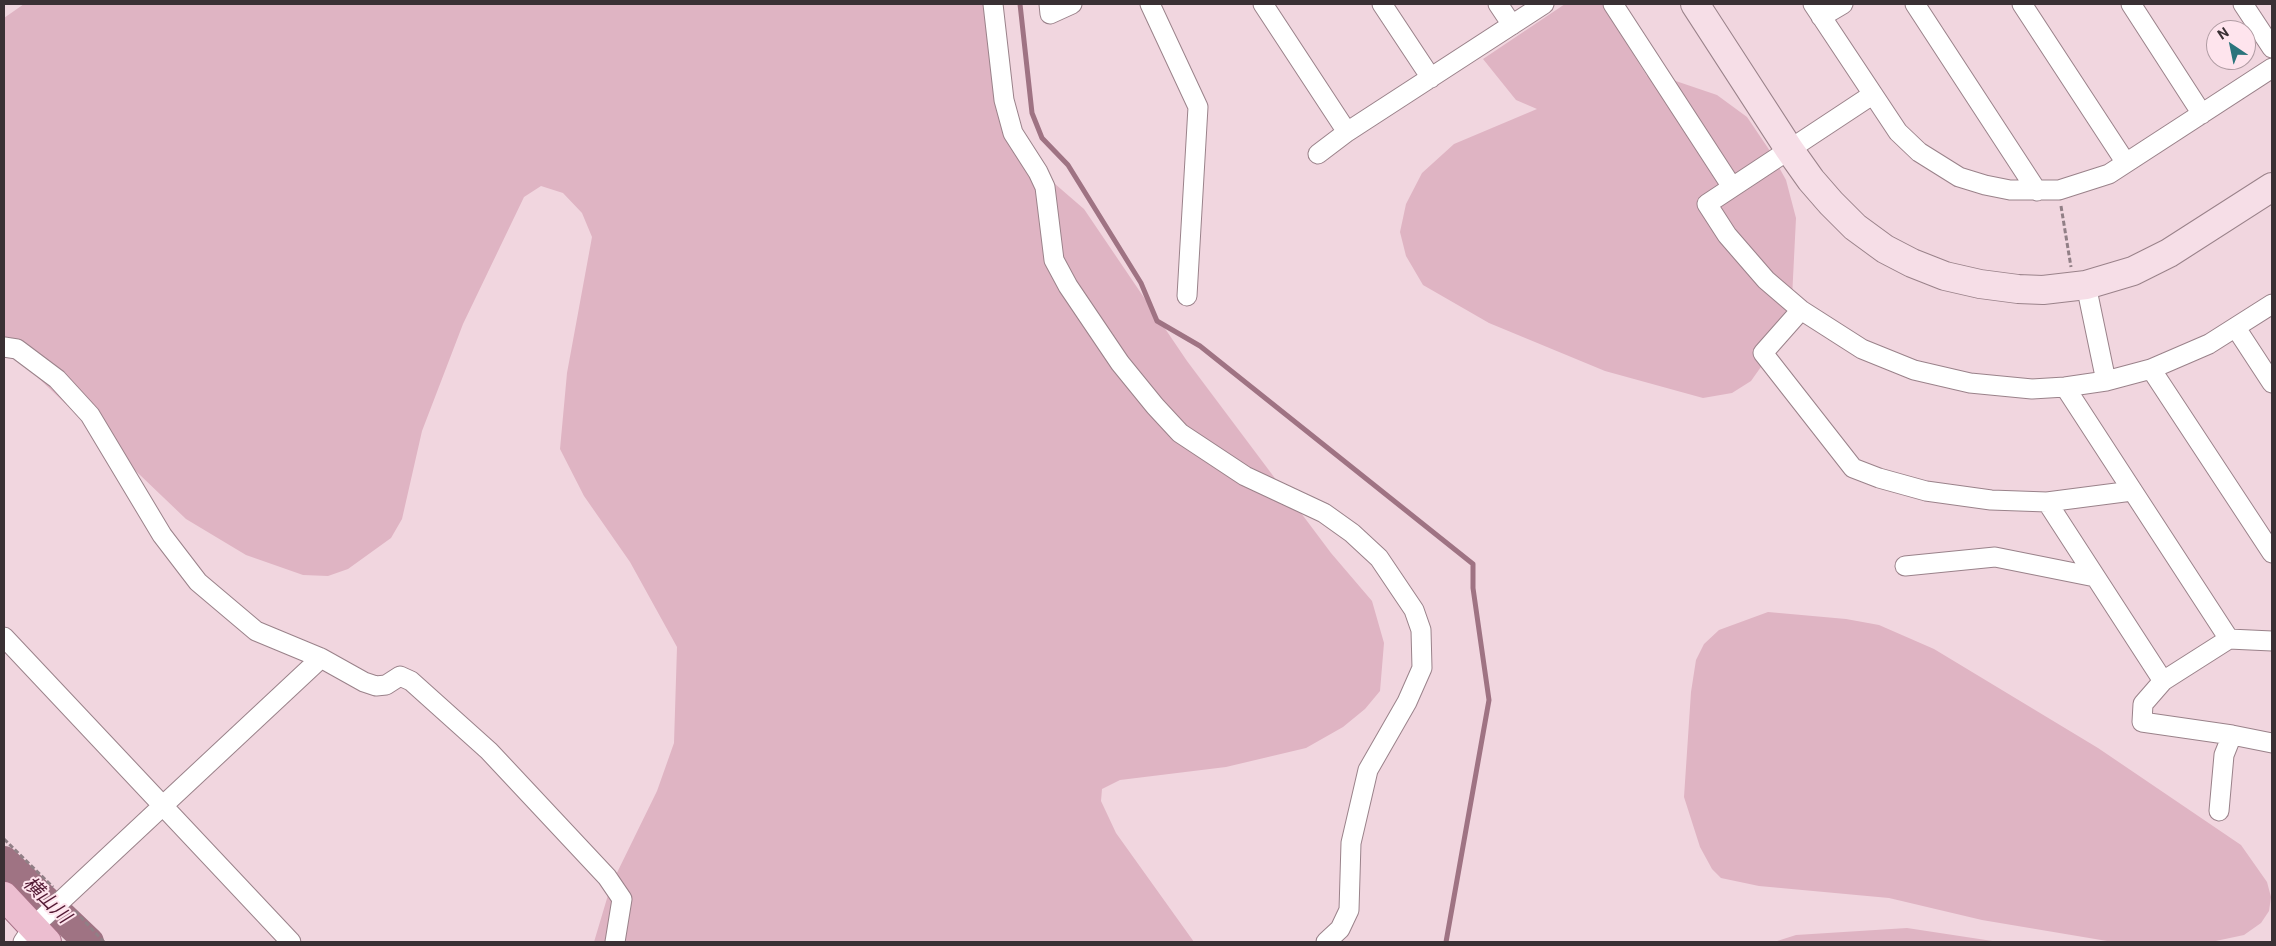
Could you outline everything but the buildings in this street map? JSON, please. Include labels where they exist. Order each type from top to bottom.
[{"type":"main road","points":[[4,896],[34,937]]},
{"type":"street","points":[[993,4],[1004,100],[1013,133],[1038,172],[1044,187],[1054,260],[1068,286],[1120,363],[1154,406],[1180,433],[1245,476],[1324,514],[1352,533],[1379,558],[1414,610],[1421,630],[1422,668],[1407,702],[1368,770],[1350,843],[1349,910],[1340,929],[1326,942]]},
{"type":"street","points":[[1049,4],[1050,14],[1072,4]]},
{"type":"street","points":[[1150,4],[1198,107],[1187,296]]},
{"type":"street","points":[[1263,4],[1347,132]]},
{"type":"street","points":[[1382,4],[1430,78]]},
{"type":"street","points":[[1498,4],[1512,25]]},
{"type":"street","points":[[1318,154],[1347,132],[1544,4]]},
{"type":"street","points":[[1613,4],[1732,187]]},
{"type":"street","points":[[1695,4],[1811,180],[1855,227],[1886,249],[1912,264],[1945,276],[1980,284],[2043,290],[2080,286],[2133,271],[2170,254],[2272,187]]},
{"type":"street","points":[[1843,4],[1817,11],[1898,132],[1920,152],[1959,177],[2010,190],[2059,190],[2109,174],[2272,68]]},
{"type":"street","points":[[1915,4],[2037,191]]},
{"type":"street","points":[[2022,4],[2126,163]]},
{"type":"street","points":[[2131,4],[2202,114]]},
{"type":"street","points":[[2243,4],[2272,48]]},
{"type":"street","points":[[1872,95],[1707,204],[1728,235],[1766,280],[1800,310],[1862,349],[1914,370],[1970,384],[2032,389],[2065,387],[2106,381],[2151,369],[2209,344],[2272,304]]},
{"type":"street","points":[[2080,286],[2106,381]]},
{"type":"street","points":[[1800,310],[1763,353],[1853,468],[1878,478],[1926,491],[1991,500],[2047,502],[2132,491]]},
{"type":"street","points":[[2236,328],[2272,383]]},
{"type":"street","points":[[4,347],[17,349],[57,379],[90,415],[162,535],[198,582],[256,631],[322,658],[364,682],[376,686],[386,685],[400,676],[411,681],[489,751],[607,877],[622,898],[615,942]]},
{"type":"street","points":[[2151,369],[2272,553]]},
{"type":"street","points":[[2065,387],[2229,639]]},
{"type":"street","points":[[2047,502],[2163,681]]},
{"type":"street","points":[[1905,566],[1995,557],[2095,577]]},
{"type":"street","points":[[4,637],[291,942]]},
{"type":"street","points":[[2272,641],[2229,639],[2163,681],[2142,704],[2142,722],[2272,742]]},
{"type":"street","points":[[34,937],[66,898],[322,658]]},
{"type":"street","points":[[2219,811],[2224,755],[2232,735]]},
{"type":"path","points":[[2059,190],[2080,286]]},
{"type":"path","points":[[4,839],[66,898],[78,916],[104,942]]},
{"type":"shaded area","points":[[24,4],[989,4],[1025,158],[1084,209],[1187,361],[1331,553],[1372,601],[1384,643],[1380,691],[1365,709],[1343,727],[1306,748],[1226,767],[1120,780],[1102,789],[1101,801],[1116,833],[1194,942],[594,942],[611,885],[657,791],[674,743],[677,647],[630,562],[584,496],[560,449],[567,373],[592,237],[582,213],[563,193],[541,186],[524,197],[463,324],[422,431],[402,519],[391,538],[348,569],[328,576],[303,575],[246,555],[186,519],[4,345],[4,18]]},
{"type":"shaded area","points":[[1565,4],[1602,4],[1647,76],[1661,76],[1717,95],[1747,117],[1770,151],[1786,180],[1796,218],[1792,298],[1763,364],[1751,381],[1732,393],[1703,398],[1605,371],[1489,323],[1423,285],[1406,256],[1400,232],[1406,204],[1422,173],[1454,144],[1537,109],[1516,100],[1483,59]]},
{"type":"shaded area","points":[[1768,612],[1846,619],[1879,625],[1934,649],[2098,748],[2241,845],[2267,882],[2271,897],[2269,911],[2261,923],[2244,935],[2211,942],[2113,942],[1982,920],[1889,898],[1759,886],[1721,878],[1712,869],[1700,847],[1684,797],[1691,692],[1696,660],[1704,644],[1719,630]]},
{"type":"shaded area","points":[[1907,928],[1999,942],[1774,942],[1796,935]]},
{"type":"waterway","points":[[1020,4],[1032,113],[1042,138],[1068,165],[1141,283],[1157,321],[1200,346],[1473,564],[1473,588],[1489,700],[1446,942]]},
{"type":"waterway","name":"横山川","points":[[4,861],[89,942]]}]
